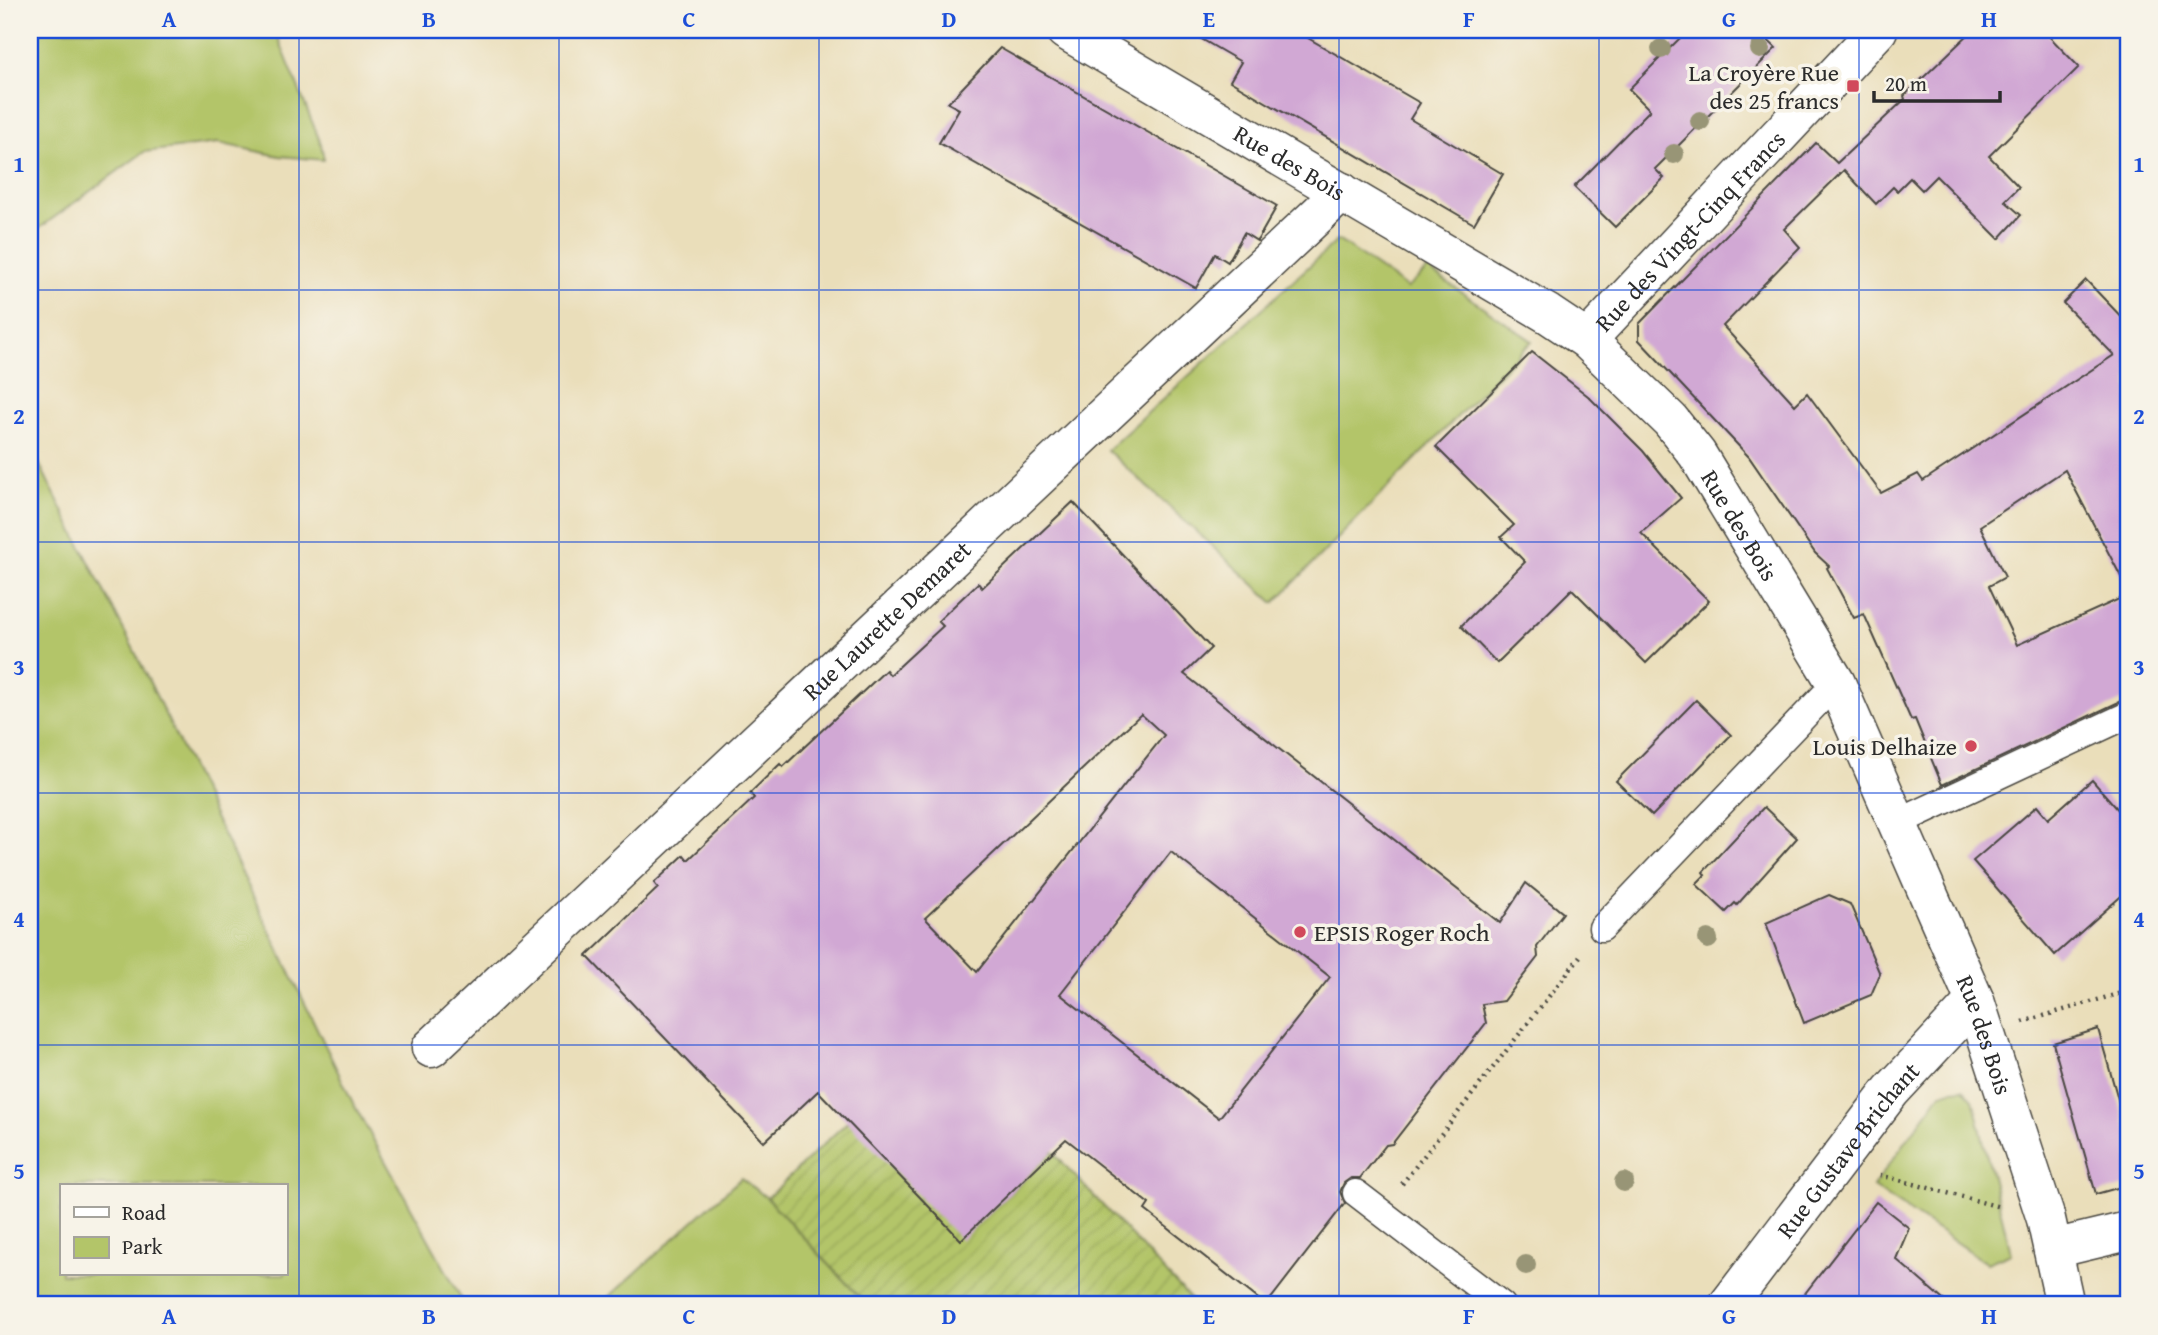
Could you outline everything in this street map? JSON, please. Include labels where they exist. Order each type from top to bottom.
[{"type":"street","name":"Rue des Bois","points":[[1065,30],[1548,314],[1587,340],[1670,420],[1697,454],[1836,683],[1897,823],[1980,1017],[2050,1234],[2065,1305]]},
{"type":"street","name":"Rue des Vingt-Cinq Francs","points":[[1587,340],[1878,30]]},
{"type":"street","name":"Rue Laurette Demaret","points":[[431,1048],[1342,192]]},
{"type":"street","name":"Rue Gustave Brichant","points":[[1728,1305],[1891,1091],[1980,1017]]},
{"type":"street","points":[[2050,1234],[2128,1231]]},
{"type":"lane","points":[[1602,928],[1836,683]]},
{"type":"lane","points":[[1897,823],[2128,715]]},
{"type":"lane","points":[[1356,1193],[1502,1305]]},
{"type":"path","points":[[1380,1212],[1602,928]]},
{"type":"path","points":[[1980,1017],[2128,991]]},
{"type":"path","points":[[1835,1163],[2050,1234]]},
{"type":"green space","points":[[30,30],[275,30],[321,144],[324,160],[279,156],[218,143],[144,152],[30,235]]},
{"type":"green space","points":[[1338,240],[1407,288],[1428,269],[1532,341],[1274,603],[1107,450]]},
{"type":"green space","points":[[30,446],[136,654],[353,1103],[465,1305],[30,1305]]},
{"type":"green space","points":[[941,1033],[1196,1305],[867,1305],[767,1198]]},
{"type":"green space","points":[[1963,1089],[1973,1099],[2011,1253],[1987,1263],[1873,1187],[1941,1093]]},
{"type":"green space","points":[[741,1178],[767,1198],[867,1305],[600,1305]]},
{"type":"building","points":[[1186,30],[1294,30],[1420,103],[1410,119],[1503,174],[1474,224],[1230,81],[1241,62]]},
{"type":"building","points":[[1688,30],[1757,30],[1776,48],[1655,169],[1664,178],[1615,227],[1574,187],[1650,110],[1629,89]]},
{"type":"building","points":[[1973,30],[2043,30],[2079,67],[1989,156],[2019,187],[2005,201],[2021,215],[1999,239],[1936,176],[1922,190],[1910,178],[1897,191],[1893,187],[1876,204],[1844,170],[1784,229],[1800,247],[1723,326],[1795,405],[1807,393],[1881,493],[1918,474],[1923,481],[2114,355],[2063,303],[2086,280],[2128,324],[2128,590],[2065,470],[1980,526],[2005,577],[1989,586],[2017,645],[2128,595],[2128,699],[1942,785],[1915,719],[1911,720],[1864,614],[1854,618],[1827,568],[1829,566],[1815,553],[1749,457],[1639,340],[1639,324],[1816,143],[1837,163]]},
{"type":"building","points":[[1000,48],[1277,206],[1257,241],[1244,233],[1228,262],[1215,254],[1196,288],[939,143],[959,109],[948,103]]},
{"type":"building","points":[[1532,352],[1588,396],[1643,451],[1681,498],[1641,533],[1709,601],[1646,663],[1572,589],[1497,663],[1461,626],[1525,562],[1501,537],[1514,525],[1436,447]]},
{"type":"building","points":[[1073,502],[1211,648],[1184,674],[1500,923],[1526,883],[1563,913],[1537,947],[1538,957],[1504,1001],[1482,1004],[1486,1023],[1392,1144],[1386,1145],[1360,1178],[1351,1178],[1344,1183],[1340,1192],[1345,1203],[1266,1305],[1145,1210],[1149,1204],[1066,1139],[961,1240],[818,1091],[764,1142],[587,956],[658,888],[654,883],[684,855],[688,860],[754,798],[750,793],[780,764],[783,767],[886,670],[890,675],[943,626],[938,621],[978,583],[982,588]],"holes":[[[1141,714],[1164,735],[977,972],[925,918]],[[1171,852],[1330,977],[1219,1118],[1060,994]]]},
{"type":"building","points":[[1696,700],[1731,735],[1652,816],[1616,781]]},
{"type":"building","points":[[2092,780],[2128,821],[2128,890],[2055,955],[1973,861],[2037,806],[2048,819]]},
{"type":"building","points":[[1764,807],[1797,838],[1737,905],[1735,903],[1726,912],[1696,884],[1705,875],[1703,872]]},
{"type":"building","points":[[1829,895],[1850,904],[1880,974],[1871,995],[1804,1023],[1766,923]]},
{"type":"building","points":[[2098,1029],[2128,1134],[2128,1185],[2096,1194],[2053,1043]]},
{"type":"building","points":[[1876,1202],[1909,1228],[1896,1259],[1949,1305],[1796,1305]]},
{"type":"place","name":"La Croyère Rue des 25 francs","points":[[1853,86]]},
{"type":"place","name":"Louis Delhaize","points":[[1971,746]]},
{"type":"place","name":"EPSIS Roger Roch","points":[[1300,932]]}]
